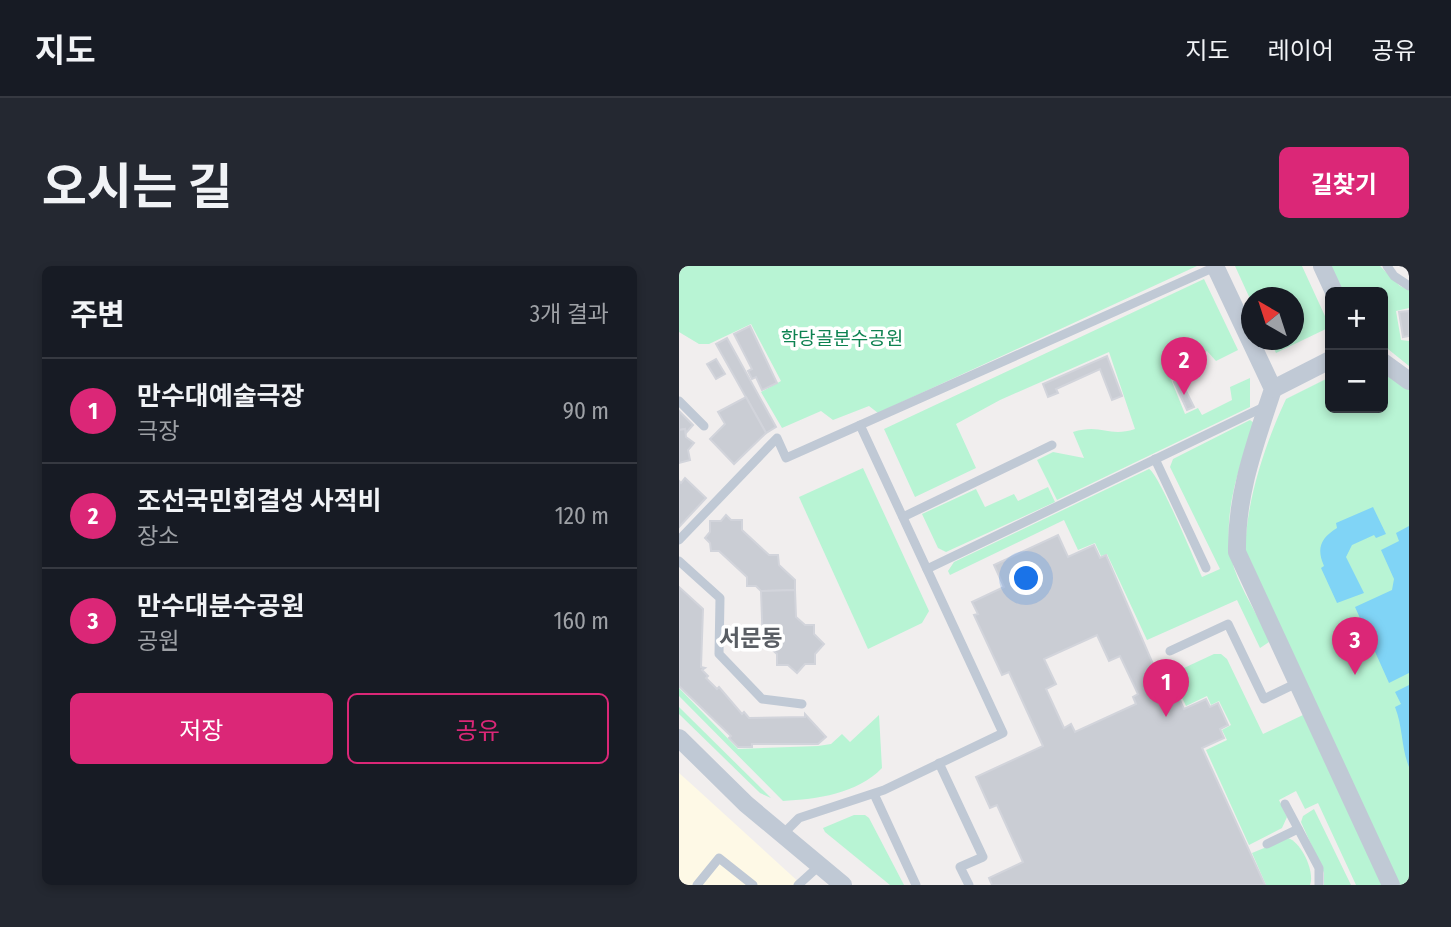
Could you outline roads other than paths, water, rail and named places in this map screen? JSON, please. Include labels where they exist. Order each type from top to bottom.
[{"type":"street","points":[[1322,266],[1332,287]]},
{"type":"street","points":[[1215,267],[1271,397]]},
{"type":"street","points":[[1325,363],[1271,397],[1247,468],[1238,507],[1237,552],[1391,885]]},
{"type":"street","points":[[1388,366],[1409,381]]},
{"type":"street","points":[[679,738],[782,835],[843,885]]},
{"type":"lane","points":[[1387,266],[1394,276],[1409,286]]},
{"type":"lane","points":[[679,540],[777,438],[786,458],[1215,267]]},
{"type":"lane","points":[[926,569],[1155,459],[1271,397]]},
{"type":"lane","points":[[679,401],[703,426]]},
{"type":"lane","points":[[782,835],[799,818],[874,794],[1003,733],[860,425]]},
{"type":"lane","points":[[903,517],[1052,445]]},
{"type":"lane","points":[[1155,459],[1206,568]]},
{"type":"lane","points":[[679,561],[720,598],[719,654],[762,699],[801,704]]},
{"type":"lane","points":[[1170,651],[1228,624],[1264,699],[1297,683]]},
{"type":"lane","points":[[939,763],[982,858],[960,867],[968,885]]},
{"type":"lane","points":[[874,794],[916,885]]},
{"type":"lane","points":[[1285,803],[1319,868],[1319,885]]},
{"type":"lane","points":[[1267,844],[1298,829]]},
{"type":"lane","points":[[697,885],[719,858],[753,885]]},
{"type":"lane","points":[[798,885],[820,866]]},
{"type":"water","points":[[1373,507],[1386,534],[1376,538],[1374,535],[1352,545],[1346,557],[1364,593],[1337,603],[1321,568],[1324,566],[1320,554],[1321,544],[1337,528],[1336,523]]},
{"type":"water","points":[[1409,526],[1409,673],[1389,683],[1355,607],[1392,590],[1394,579],[1381,550],[1399,541],[1396,533]]},
{"type":"water","points":[[1409,685],[1409,767],[1395,707],[1401,704],[1395,692]]},
{"type":"place","name":"조선국민회결성 사적비","points":[[1184,395]]},
{"type":"place","name":"만수대분수공원","points":[[1355,675]]},
{"type":"place","name":"만수대예술극장","points":[[1166,717]]},
{"type":"district","name":"서문동","points":[[751,638]]},
{"type":"park label","name":"학당골분수공원","points":[[842,338]]}]
